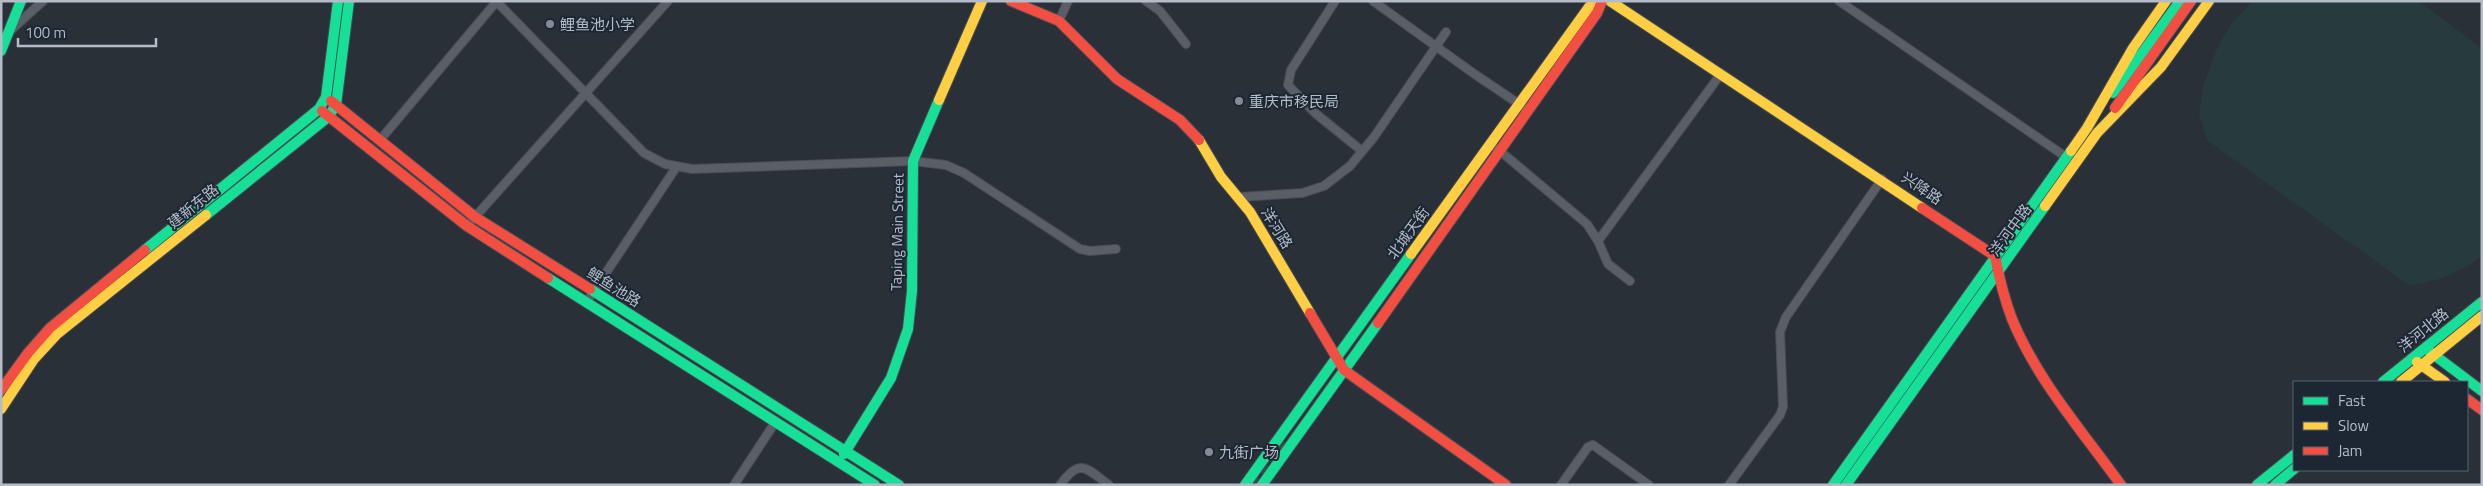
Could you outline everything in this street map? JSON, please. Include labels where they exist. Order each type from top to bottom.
[{"type":"main road","points":[[1,51],[14,1]]},
{"type":"main road","points":[[6,32],[21,1]]},
{"type":"main road","name":"建新东路","points":[[1,390],[28,353],[50,328],[319,109],[326,97],[338,1]]},
{"type":"main road","name":"建新东路","points":[[1,408],[34,359],[57,334],[328,117],[336,105],[349,1]]},
{"type":"main road","name":"Taping Main Street","points":[[840,460],[891,378],[908,329],[912,291],[913,161],[982,1]]},
{"type":"main road","name":"洋河路","points":[[1011,1],[1037,10],[1059,21],[1117,79],[1180,120],[1202,144],[1221,176],[1239,198],[1284,268],[1344,370],[1506,485]]},
{"type":"main road","name":"北城天街","points":[[1262,485],[1344,370],[1524,107],[1589,7],[1598,1]]},
{"type":"main road","name":"北城天街","points":[[1524,107],[1597,12],[1602,1]]},
{"type":"main road","name":"兴降路","points":[[1610,1],[1720,75],[1882,179],[1995,256]]},
{"type":"main road","name":"洋河中路","points":[[1833,485],[2087,128],[2133,48],[2166,1]]},
{"type":"main road","points":[[2087,128],[2180,1]]},
{"type":"main road","points":[[2098,133],[2191,1]]},
{"type":"main road","name":"洋河中路","points":[[1846,485],[2098,133],[2161,67],[2209,1]]},
{"type":"main road","name":"鲤鱼池路","points":[[326,97],[475,217],[847,450],[899,485]]},
{"type":"main road","name":"鲤鱼池路","points":[[319,109],[467,226],[586,303],[840,460],[875,485]]},
{"type":"main road","name":"北城天街","points":[[1245,485],[1336,357],[1495,148]]},
{"type":"main road","points":[[1995,256],[1997,272],[2008,314],[2028,356],[2121,485]]},
{"type":"main road","name":"洋河北路","points":[[2384,381],[2482,302]]},
{"type":"main road","name":"洋河北路","points":[[2402,381],[2482,316]]},
{"type":"main road","points":[[2426,348],[2482,392]]},
{"type":"main road","points":[[2413,358],[2444,381]]},
{"type":"main road","points":[[2468,400],[2482,410]]},
{"type":"main road","points":[[2257,485],[2293,456]]},
{"type":"main road","points":[[2274,485],[2293,470]]},
{"type":"street","points":[[6,32],[43,1]]},
{"type":"street","points":[[380,140],[497,1],[584,94],[644,153],[665,164],[692,169],[913,161],[946,165],[964,173],[1080,249],[1090,252],[1116,249]]},
{"type":"street","points":[[467,226],[668,1]]},
{"type":"street","points":[[1059,21],[1068,1]]},
{"type":"street","points":[[1146,1],[1160,11],[1186,44]]},
{"type":"street","points":[[1336,1],[1291,70],[1288,85],[1315,113],[1362,152]]},
{"type":"street","points":[[1373,1],[1435,47],[1524,107]]},
{"type":"street","points":[[1839,1],[2066,157]]},
{"type":"street","points":[[1239,198],[1302,193],[1324,186],[1350,166],[1362,152],[1446,32]]},
{"type":"street","points":[[1598,241],[1720,75]]},
{"type":"street","points":[[1495,148],[1588,224],[1608,264],[1630,281]]},
{"type":"street","points":[[586,303],[677,166]]},
{"type":"street","points":[[1730,485],[1780,415],[1783,406],[1780,332],[1786,317],[1882,179]]},
{"type":"street","points":[[734,485],[776,421]]},
{"type":"street","points":[[1561,485],[1588,447],[1593,445],[1649,485]]},
{"type":"street","points":[[1060,485],[1071,470],[1079,467],[1086,468],[1109,485]]},
{"type":"green space","points":[[2254,1],[2419,1],[2482,49],[2482,255],[2465,267],[2447,276],[2429,282],[2409,285],[2208,141],[2199,114],[2204,84],[2218,46],[2233,22]]},
{"type":"tunnel","points":[[1252,485],[1283,441]]},
{"type":"traffic: fast","points":[[1,51],[21,1]]},
{"type":"traffic: fast","points":[[145,250],[319,109],[326,97],[338,1]]},
{"type":"traffic: fast","points":[[206,215],[328,117],[336,105],[349,1]]},
{"type":"traffic: fast","points":[[2113,93],[2180,1]]},
{"type":"traffic: fast","points":[[844,454],[891,378],[908,329],[912,291],[913,161],[939,100]]},
{"type":"traffic: fast","points":[[1833,485],[2071,151]]},
{"type":"traffic: fast","points":[[1846,485],[2045,206]]},
{"type":"traffic: fast","points":[[1245,485],[1411,254]]},
{"type":"traffic: fast","points":[[548,278],[875,485]]},
{"type":"traffic: fast","points":[[590,289],[899,485]]},
{"type":"traffic: fast","points":[[2384,381],[2482,302]]},
{"type":"traffic: fast","points":[[1262,485],[1378,323]]},
{"type":"traffic: fast","points":[[2429,351],[2482,391]]},
{"type":"traffic: fast","points":[[2257,485],[2293,456]]},
{"type":"traffic: fast","points":[[2275,485],[2293,470]]},
{"type":"traffic: slow","points":[[939,100],[982,1]]},
{"type":"traffic: slow","points":[[1411,254],[1589,7],[1598,1]]},
{"type":"traffic: slow","points":[[1610,1],[1922,208]]},
{"type":"traffic: slow","points":[[2071,151],[2087,128],[2133,48],[2166,1]]},
{"type":"traffic: slow","points":[[2045,206],[2097,133],[2161,67],[2209,1]]},
{"type":"traffic: slow","points":[[1199,140],[1221,177],[1250,212],[1310,313]]},
{"type":"traffic: slow","points":[[1,409],[34,359],[57,334],[206,215]]},
{"type":"traffic: slow","points":[[2402,381],[2482,316]]},
{"type":"traffic: slow","points":[[2417,362],[2444,381]]},
{"type":"traffic: jam","points":[[1011,1],[1059,21],[1117,79],[1180,120],[1199,140]]},
{"type":"traffic: jam","points":[[1378,323],[1597,13],[1602,1]]},
{"type":"traffic: jam","points":[[2115,108],[2191,1]]},
{"type":"traffic: jam","points":[[331,101],[475,217],[590,289]]},
{"type":"traffic: jam","points":[[322,111],[467,226],[548,278]]},
{"type":"traffic: jam","points":[[1922,208],[1995,256],[2002,288],[2012,319],[2034,363],[2047,384],[2121,485]]},
{"type":"traffic: jam","points":[[1,390],[28,353],[50,328],[145,250]]},
{"type":"traffic: jam","points":[[1310,313],[1344,370],[1506,485]]},
{"type":"traffic: jam","points":[[2468,400],[2482,410]]},
{"type":"place","name":"鲤鱼池小学","points":[[550,24]]},
{"type":"place","name":"重庆市移民局","points":[[1239,101]]},
{"type":"place","name":"九街广场","points":[[1209,452]]}]
